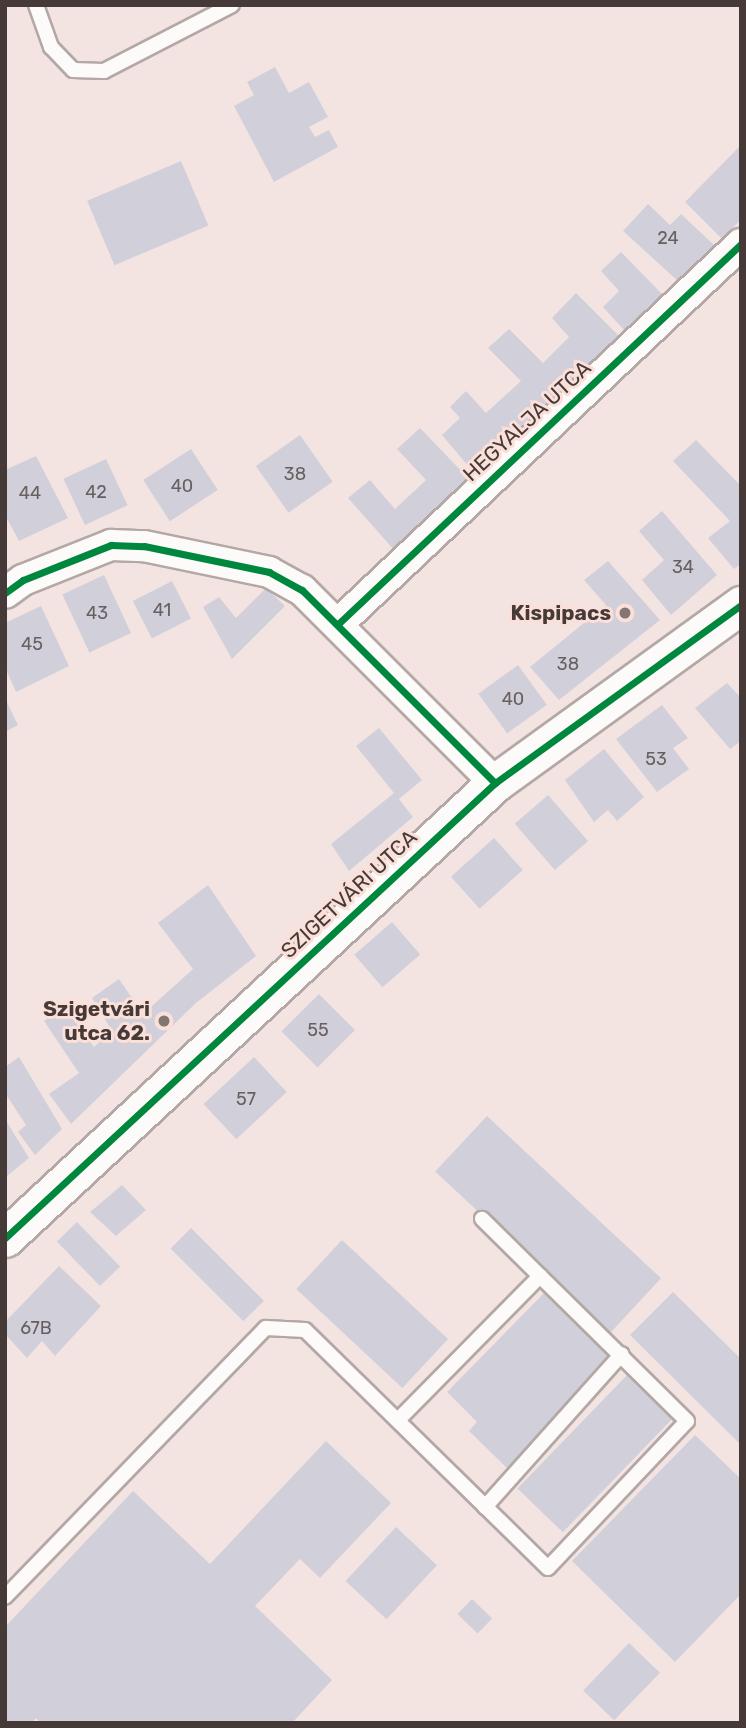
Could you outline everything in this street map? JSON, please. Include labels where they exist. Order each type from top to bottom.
[{"type":"street","name":"HEGYALJA UTCA","points":[[338,624],[741,244]]},
{"type":"street","points":[[5,593],[23,580],[111,545],[144,546],[269,572],[302,590],[495,783]]},
{"type":"street","name":"SZIGETVÁRI UTCA","points":[[5,1238],[495,783],[741,605]]},
{"type":"lane","points":[[36,5],[51,47],[73,70],[104,71],[232,5]]},
{"type":"lane","points":[[5,1597],[266,1328],[305,1330],[399,1419],[548,1568],[687,1421],[622,1354],[482,1219]]},
{"type":"lane","points":[[399,1419],[540,1276]]},
{"type":"lane","points":[[485,1507],[622,1354]]},
{"type":"building","points":[[275,67],[289,93],[309,82],[328,117],[309,127],[315,137],[329,130],[338,147],[274,182],[234,106],[254,95],[247,82]]},
{"type":"building","points":[[739,147],[741,220],[721,238],[685,202]]},
{"type":"building","points":[[181,161],[208,225],[114,265],[87,201]]},
{"type":"building","points":[[648,204],[670,225],[681,214],[714,245],[679,282],[623,231]]},
{"type":"building","points":[[621,252],[662,294],[624,330],[603,307],[619,291],[601,271]]},
{"type":"building","points":[[576,293],[619,336],[474,473],[442,435],[460,418],[450,407],[466,391],[486,413],[521,381],[488,348],[509,329],[543,363],[569,337],[552,318]]},
{"type":"building","points":[[420,428],[470,480],[395,551],[348,498],[370,480],[395,509],[426,480],[397,449]]},
{"type":"building","points":[[300,435],[333,482],[288,513],[256,466]]},
{"type":"building","points":[[696,440],[741,486],[741,564],[734,569],[708,538],[730,521],[673,461]]},
{"type":"building","points":[[191,449],[218,490],[170,521],[143,480]]},
{"type":"building","points":[[36,456],[68,518],[19,541],[5,515],[5,470]]},
{"type":"building","points":[[106,459],[128,505],[85,525],[63,479]]},
{"type":"building","points":[[662,511],[717,575],[671,615],[642,580],[664,560],[639,531]]},
{"type":"building","name":"Kispipacs","points":[[608,561],[660,620],[559,700],[530,667],[606,605],[584,580]]},
{"type":"building","points":[[104,575],[131,633],[89,652],[62,594]]},
{"type":"building","points":[[172,581],[191,618],[152,638],[133,601]]},
{"type":"building","points":[[266,588],[285,606],[232,659],[203,607],[219,597],[236,618]]},
{"type":"building","points":[[41,606],[69,666],[16,692],[5,667],[5,623]]},
{"type":"building","points":[[518,665],[547,705],[507,733],[478,694]]},
{"type":"building","points":[[727,683],[741,698],[741,741],[730,749],[695,708]]},
{"type":"building","points":[[5,698],[18,725],[5,732]]},
{"type":"building","points":[[662,705],[688,738],[673,748],[689,769],[657,792],[616,739]]},
{"type":"building","points":[[379,728],[422,780],[399,799],[413,817],[349,871],[331,844],[394,793],[356,746]]},
{"type":"building","points":[[604,749],[644,797],[617,821],[608,810],[594,822],[565,780]]},
{"type":"building","points":[[548,795],[588,841],[555,870],[515,824]]},
{"type":"building","points":[[494,838],[523,870],[480,909],[451,877]]},
{"type":"building","points":[[208,885],[256,956],[196,1003],[71,1124],[49,1094],[79,1073],[44,1021],[64,1006],[94,1047],[112,1031],[92,998],[119,979],[143,1014],[193,969],[158,923]]},
{"type":"building","points":[[392,922],[420,954],[382,987],[354,955]]},
{"type":"building","points":[[319,994],[355,1030],[318,1068],[282,1031]]},
{"type":"building","points":[[19,1057],[62,1129],[35,1155],[18,1132],[26,1125],[5,1093],[5,1067]]},
{"type":"building","points":[[254,1057],[287,1092],[236,1139],[204,1104]]},
{"type":"building","points":[[487,1116],[661,1278],[609,1334],[435,1172]]},
{"type":"building","points":[[5,1119],[29,1158],[7,1176],[5,1173]]},
{"type":"building","points":[[122,1185],[146,1210],[116,1236],[90,1212]]},
{"type":"building","points":[[77,1222],[120,1267],[100,1286],[57,1241]]},
{"type":"building","points":[[191,1228],[264,1301],[243,1321],[170,1249]]},
{"type":"building","points":[[342,1240],[448,1339],[402,1388],[296,1289]]},
{"type":"building","points":[[59,1266],[101,1306],[55,1356],[42,1341],[27,1358],[5,1334],[5,1322]]},
{"type":"building","points":[[673,1292],[741,1359],[741,1445],[630,1335]]},
{"type":"building","points":[[544,1293],[613,1361],[508,1469],[469,1431],[477,1422],[447,1392]]},
{"type":"building","points":[[630,1372],[675,1416],[563,1532],[517,1489]]},
{"type":"building","points":[[695,1435],[741,1479],[741,1594],[675,1662],[572,1561]]},
{"type":"building","points":[[326,1441],[391,1503],[320,1578],[300,1559],[255,1606],[332,1680],[292,1723],[41,1723],[36,1718],[32,1723],[5,1723],[5,1627],[133,1491],[210,1564]]},
{"type":"building","points":[[396,1527],[437,1565],[386,1619],[346,1581]]},
{"type":"building","points":[[472,1599],[492,1618],[478,1634],[457,1614]]},
{"type":"building","points":[[629,1643],[660,1673],[614,1720],[583,1690]]},
{"type":"cycle path","points":[[338,624],[741,244]]},
{"type":"cycle path","points":[[5,593],[23,580],[111,545],[144,546],[269,572],[302,590],[495,783]]},
{"type":"cycle path","points":[[5,1238],[495,783],[741,605]]},
{"type":"place","name":"Kispipacs","points":[[625,613]]},
{"type":"place","name":"Szigetvári utca 62.","points":[[164,1021]]}]
